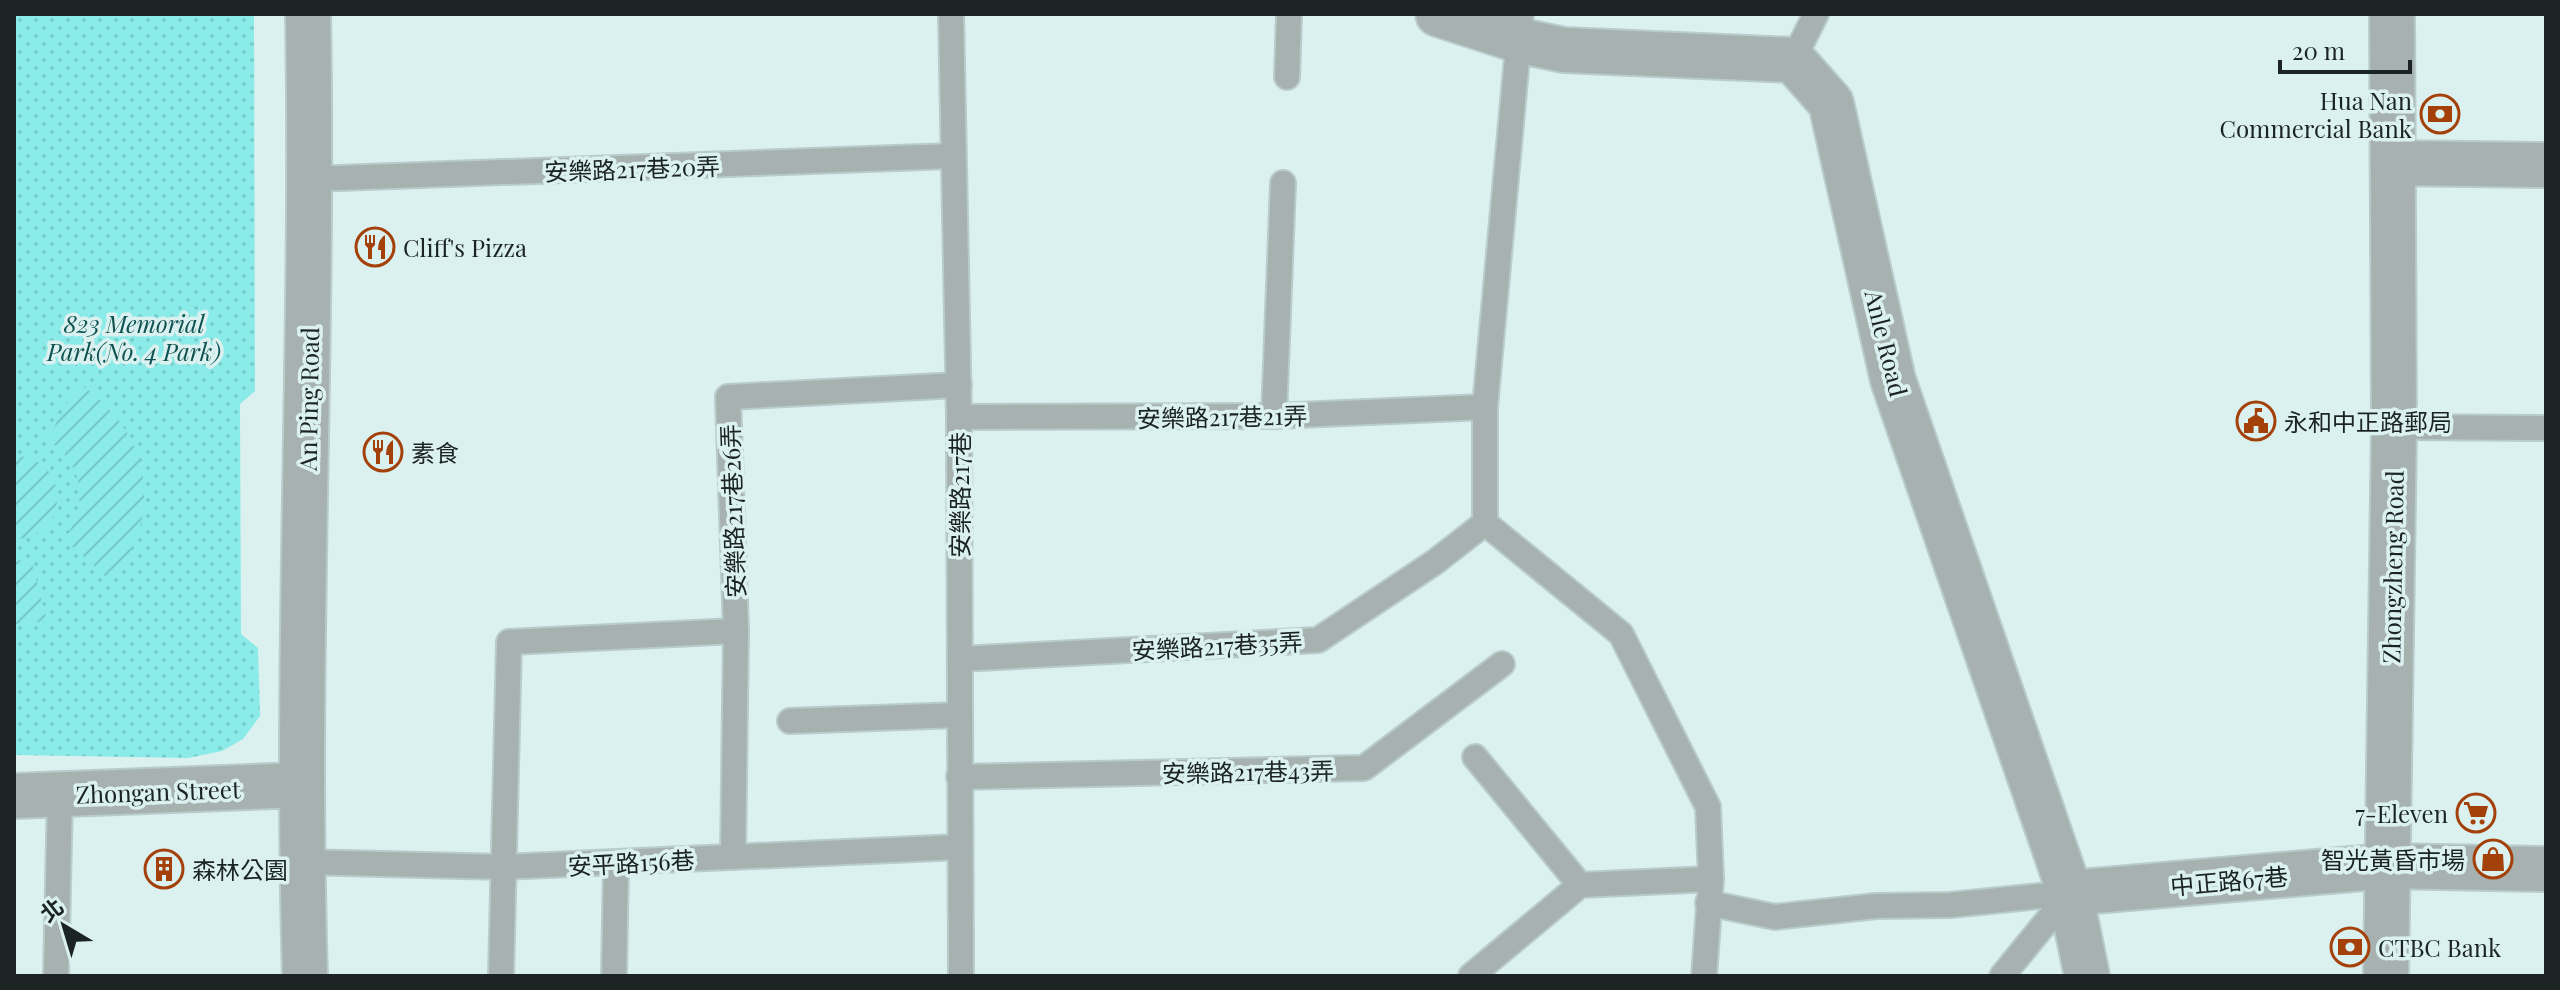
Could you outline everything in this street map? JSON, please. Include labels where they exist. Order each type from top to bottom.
[{"type":"street","name":"An Ping Road","points":[[305,976],[301,862],[311,179],[308,14]]},
{"type":"street","points":[[1438,14],[1521,27],[1564,50],[1793,60]]},
{"type":"street","name":"Zhongzheng Road","points":[[2386,976],[2394,427],[2392,14]]},
{"type":"street","name":"Anle Road","points":[[1793,60],[1831,103],[1893,380],[2070,893],[2087,976]]},
{"type":"street","points":[[2393,163],[2546,165]]},
{"type":"street","name":"Zhongan Street","points":[[14,796],[302,785]]},
{"type":"street","name":"中正路67巷","points":[[2070,893],[2387,866],[2546,869]]},
{"type":"lane","name":"安樂路217巷","points":[[951,14],[959,385],[961,976]]},
{"type":"lane","points":[[1287,77],[1289,14]]},
{"type":"lane","points":[[1793,60],[1816,14]]},
{"type":"lane","points":[[1521,27],[1485,407],[1485,523],[1621,634],[1708,807],[1709,891],[1704,976]]},
{"type":"lane","name":"安樂路217巷20弄","points":[[311,179],[952,156]]},
{"type":"lane","points":[[1274,416],[1283,183]]},
{"type":"lane","name":"安樂路217巷26弄","points":[[733,857],[736,631],[728,397],[959,385]]},
{"type":"lane","name":"安樂路217巷21弄","points":[[959,417],[1274,416],[1485,407]]},
{"type":"lane","points":[[2394,427],[2546,428]]},
{"type":"lane","name":"安樂路217巷35弄","points":[[960,659],[1318,640],[1435,562],[1485,523]]},
{"type":"lane","points":[[501,976],[509,642],[736,631]]},
{"type":"lane","name":"安樂路217巷43弄","points":[[959,777],[1364,768],[1502,664]]},
{"type":"lane","points":[[790,721],[960,715]]},
{"type":"lane","points":[[1475,757],[1580,885]]},
{"type":"lane","points":[[56,976],[60,795]]},
{"type":"lane","name":"安平路156巷","points":[[301,862],[504,867],[960,847]]},
{"type":"lane","points":[[614,976],[616,863]]},
{"type":"lane","points":[[1471,976],[1580,885],[1709,891],[1775,917],[1876,906],[1950,905],[2070,893]]},
{"type":"lane","points":[[2002,976],[2070,893]]},
{"type":"green space","name":"823 Memorial Park(No. 4 Park)","points":[[14,14],[254,14],[255,391],[240,404],[241,634],[258,648],[260,716],[243,739],[222,751],[188,758],[14,755]]},
{"type":"green space","points":[[78,383],[102,402],[121,424],[135,448],[142,474],[144,501],[140,528],[129,555],[111,581],[64,539],[77,513],[79,485],[68,460],[47,440]]},
{"type":"green space","points":[[14,456],[33,459],[46,469],[54,482],[57,497],[55,512],[46,526],[33,535],[14,539]]},
{"type":"green space","points":[[31,559],[47,621],[14,624],[14,561]]},
{"type":"place","name":"Hua Nan Commercial Bank","points":[[2440,114]]},
{"type":"place","name":"Cliff's Pizza","points":[[375,247]]},
{"type":"place","name":"永和中正路郵局","points":[[2256,421]]},
{"type":"place","name":"素食","points":[[383,452]]},
{"type":"place","name":"7-Eleven","points":[[2476,813]]},
{"type":"place","name":"智光黃昏市場","points":[[2493,859]]},
{"type":"place","name":"森林公園","points":[[164,869]]},
{"type":"place","name":"CTBC Bank","points":[[2350,947]]}]
